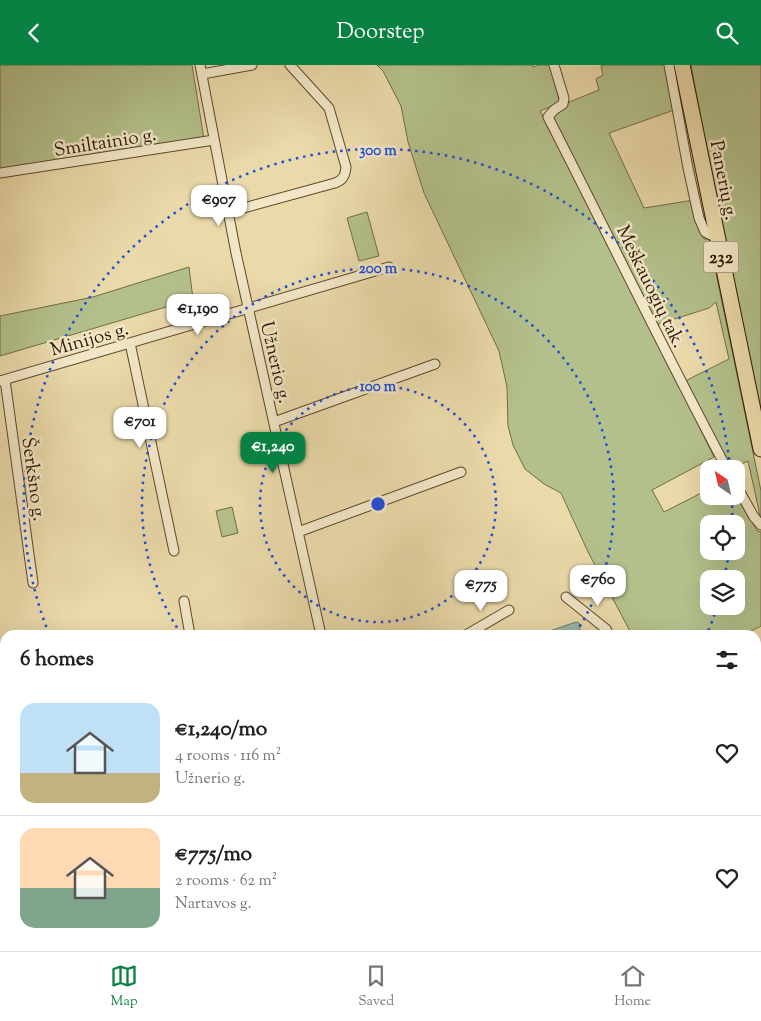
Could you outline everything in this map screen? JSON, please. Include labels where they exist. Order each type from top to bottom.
[{"type":"main road","name":"Panerių g.","points":[[682,65],[761,449]]},
{"type":"street","points":[[201,69],[252,65]]},
{"type":"street","points":[[228,212],[335,183],[342,180],[346,174],[346,167],[328,107],[290,65]]},
{"type":"street","name":"Meškauogių tak.","points":[[554,65],[564,98],[563,104],[548,117],[722,460]]},
{"type":"street","points":[[669,65],[699,218],[704,232],[717,238]]},
{"type":"street","name":"Užnerio g.","points":[[201,69],[228,212],[320,630]]},
{"type":"street","name":"Smiltainio g.","points":[[0,173],[214,141]]},
{"type":"street","name":"Minijos g.","points":[[2,380],[389,267]]},
{"type":"street","points":[[130,343],[174,551]]},
{"type":"street","points":[[274,422],[435,364]]},
{"type":"street","name":"Šerkšno g.","points":[[2,380],[33,583]]},
{"type":"street","points":[[298,532],[461,472]]},
{"type":"street","points":[[745,501],[761,525]]},
{"type":"street","points":[[566,597],[606,630]]},
{"type":"street","points":[[184,601],[189,630]]},
{"type":"street","points":[[475,630],[509,610]]},
{"type":"green space","points":[[0,65],[192,65],[204,139],[0,169]]},
{"type":"green space","points":[[377,65],[533,65],[533,67],[550,65],[560,103],[540,111],[609,243],[714,457],[708,460],[700,460],[700,464],[652,490],[664,512],[700,494],[700,505],[742,505],[757,531],[761,532],[761,626],[753,630],[629,630],[588,552],[561,493],[544,484],[525,469],[513,445],[508,426],[507,387],[499,351],[424,193],[408,142],[401,106],[383,71]]},
{"type":"green space","points":[[666,65],[674,110],[609,133],[644,208],[694,200],[700,229],[704,239],[709,239],[761,491],[761,520],[748,461],[745,462],[745,460],[726,460],[685,381],[729,359],[716,302],[709,308],[656,325],[553,119],[554,114],[567,106],[567,103],[599,90],[596,79],[603,75],[601,66]]},
{"type":"green space","points":[[691,65],[761,65],[761,419],[723,236]]},
{"type":"green space","points":[[367,212],[379,256],[359,261],[347,218]]},
{"type":"green space","points":[[189,267],[193,299],[0,356],[0,316],[93,297]]},
{"type":"green space","points":[[232,507],[238,533],[222,537],[216,511]]},
{"type":"shaded area","points":[[576,622],[579,623],[580,630],[553,630]]}]
